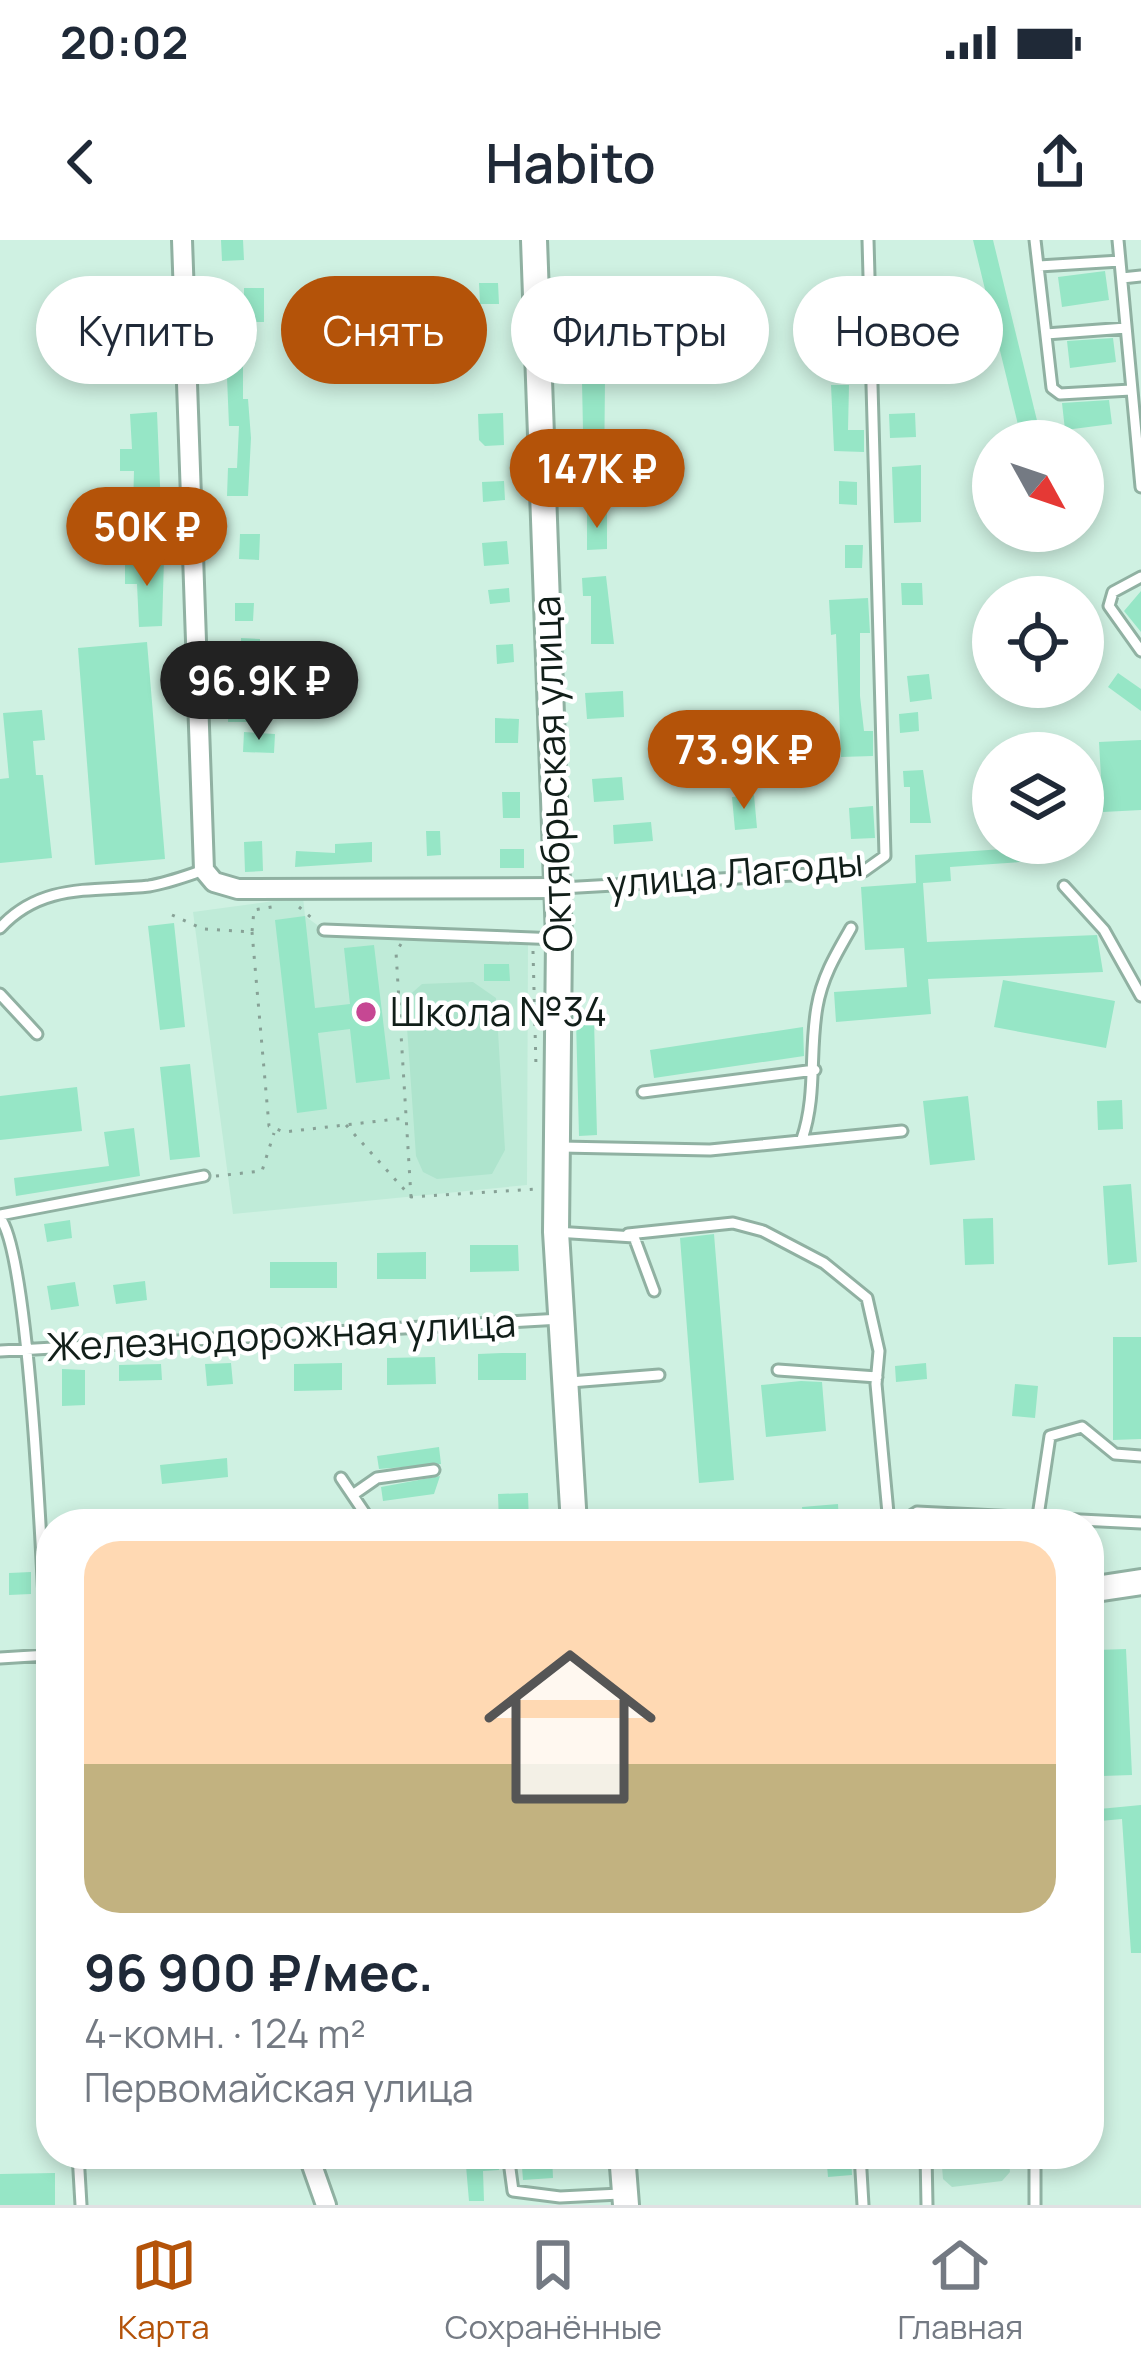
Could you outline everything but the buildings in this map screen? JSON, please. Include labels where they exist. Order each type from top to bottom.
[{"type":"main road","name":"Октябрьская улица","points":[[534,240],[556,888],[550,946],[556,1232],[573,1509]]},
{"type":"main road","points":[[1104,1588],[1141,1582]]},
{"type":"main road","points":[[623,2169],[626,2199]]},
{"type":"street","points":[[182,240],[209,876]]},
{"type":"street","name":"улица Лагоды","points":[[209,876],[238,889],[556,888]]},
{"type":"street","points":[[313,2169],[326,2205]]},
{"type":"lane","name":"улица Лагоды","points":[[556,888],[864,871],[880,863],[886,848],[868,240]]},
{"type":"lane","points":[[1035,240],[1052,388],[1060,394],[1131,390]]},
{"type":"lane","points":[[1118,240],[1141,487]]},
{"type":"lane","points":[[1039,266],[1120,261]]},
{"type":"lane","points":[[1122,278],[1141,276]]},
{"type":"lane","points":[[1046,334],[1126,328]]},
{"type":"lane","points":[[1130,365],[1141,377]]},
{"type":"lane","points":[[1141,577],[1113,592],[1109,606],[1141,651]]},
{"type":"lane","points":[[0,928],[34,901],[60,893],[209,876]]},
{"type":"lane","points":[[1064,886],[1104,930],[1141,996]]},
{"type":"lane","points":[[802,1139],[811,1112],[817,1009],[825,975],[851,928]]},
{"type":"lane","points":[[324,930],[550,946]]},
{"type":"lane","points":[[0,994],[38,1034]]},
{"type":"lane","points":[[643,1092],[814,1070]]},
{"type":"lane","points":[[556,1148],[579,1143],[710,1150],[902,1132]]},
{"type":"lane","points":[[38,1509],[27,1349],[9,1238],[0,1217],[204,1176]]},
{"type":"lane","points":[[556,1232],[628,1234],[733,1223],[763,1231],[824,1263],[867,1298],[878,1336],[877,1377],[891,1509]]},
{"type":"lane","points":[[628,1234],[638,1243],[654,1292]]},
{"type":"lane","name":"Железнодорожная улица","points":[[0,1352],[561,1319]]},
{"type":"lane","points":[[778,1370],[877,1377]]},
{"type":"lane","points":[[564,1382],[659,1375]]},
{"type":"lane","points":[[1038,1509],[1050,1436],[1082,1427],[1115,1454],[1141,1456]]},
{"type":"lane","points":[[354,1494],[377,1478],[434,1470]]},
{"type":"lane","points":[[341,1478],[363,1509]]},
{"type":"lane","points":[[1104,1521],[1141,1523]]},
{"type":"lane","points":[[0,1658],[36,1656]]},
{"type":"lane","points":[[79,2169],[81,2205]]},
{"type":"lane","points":[[510,2169],[513,2192],[626,2199]]},
{"type":"lane","points":[[861,2169],[863,2205]]},
{"type":"lane","points":[[926,2169],[927,2205]]},
{"type":"lane","points":[[1035,2169],[1035,2205]]},
{"type":"path","points":[[292,904],[324,930]]},
{"type":"path","points":[[273,907],[254,910],[252,932],[269,1126],[274,1131],[408,1118]]},
{"type":"path","points":[[172,915],[203,929],[252,932]]},
{"type":"path","points":[[404,942],[396,952],[411,1197]]},
{"type":"path","points":[[346,1125],[411,1197]]},
{"type":"path","points":[[204,1176],[262,1171],[274,1131]]},
{"type":"path","points":[[411,1197],[540,1189]]},
{"type":"shaded area","name":"Школа №34","points":[[303,897],[305,916],[324,930],[528,943],[527,1185],[233,1214],[193,912]]},
{"type":"shaded area","points":[[473,982],[496,998],[505,1150],[492,1174],[437,1179],[423,1172],[416,1156],[405,999],[422,984]]},
{"type":"shaded area","points":[[942,2169],[1010,2169],[1002,2181],[952,2187],[943,2179]]},
{"type":"place","name":"Школа №34","points":[[366,1012]]}]
